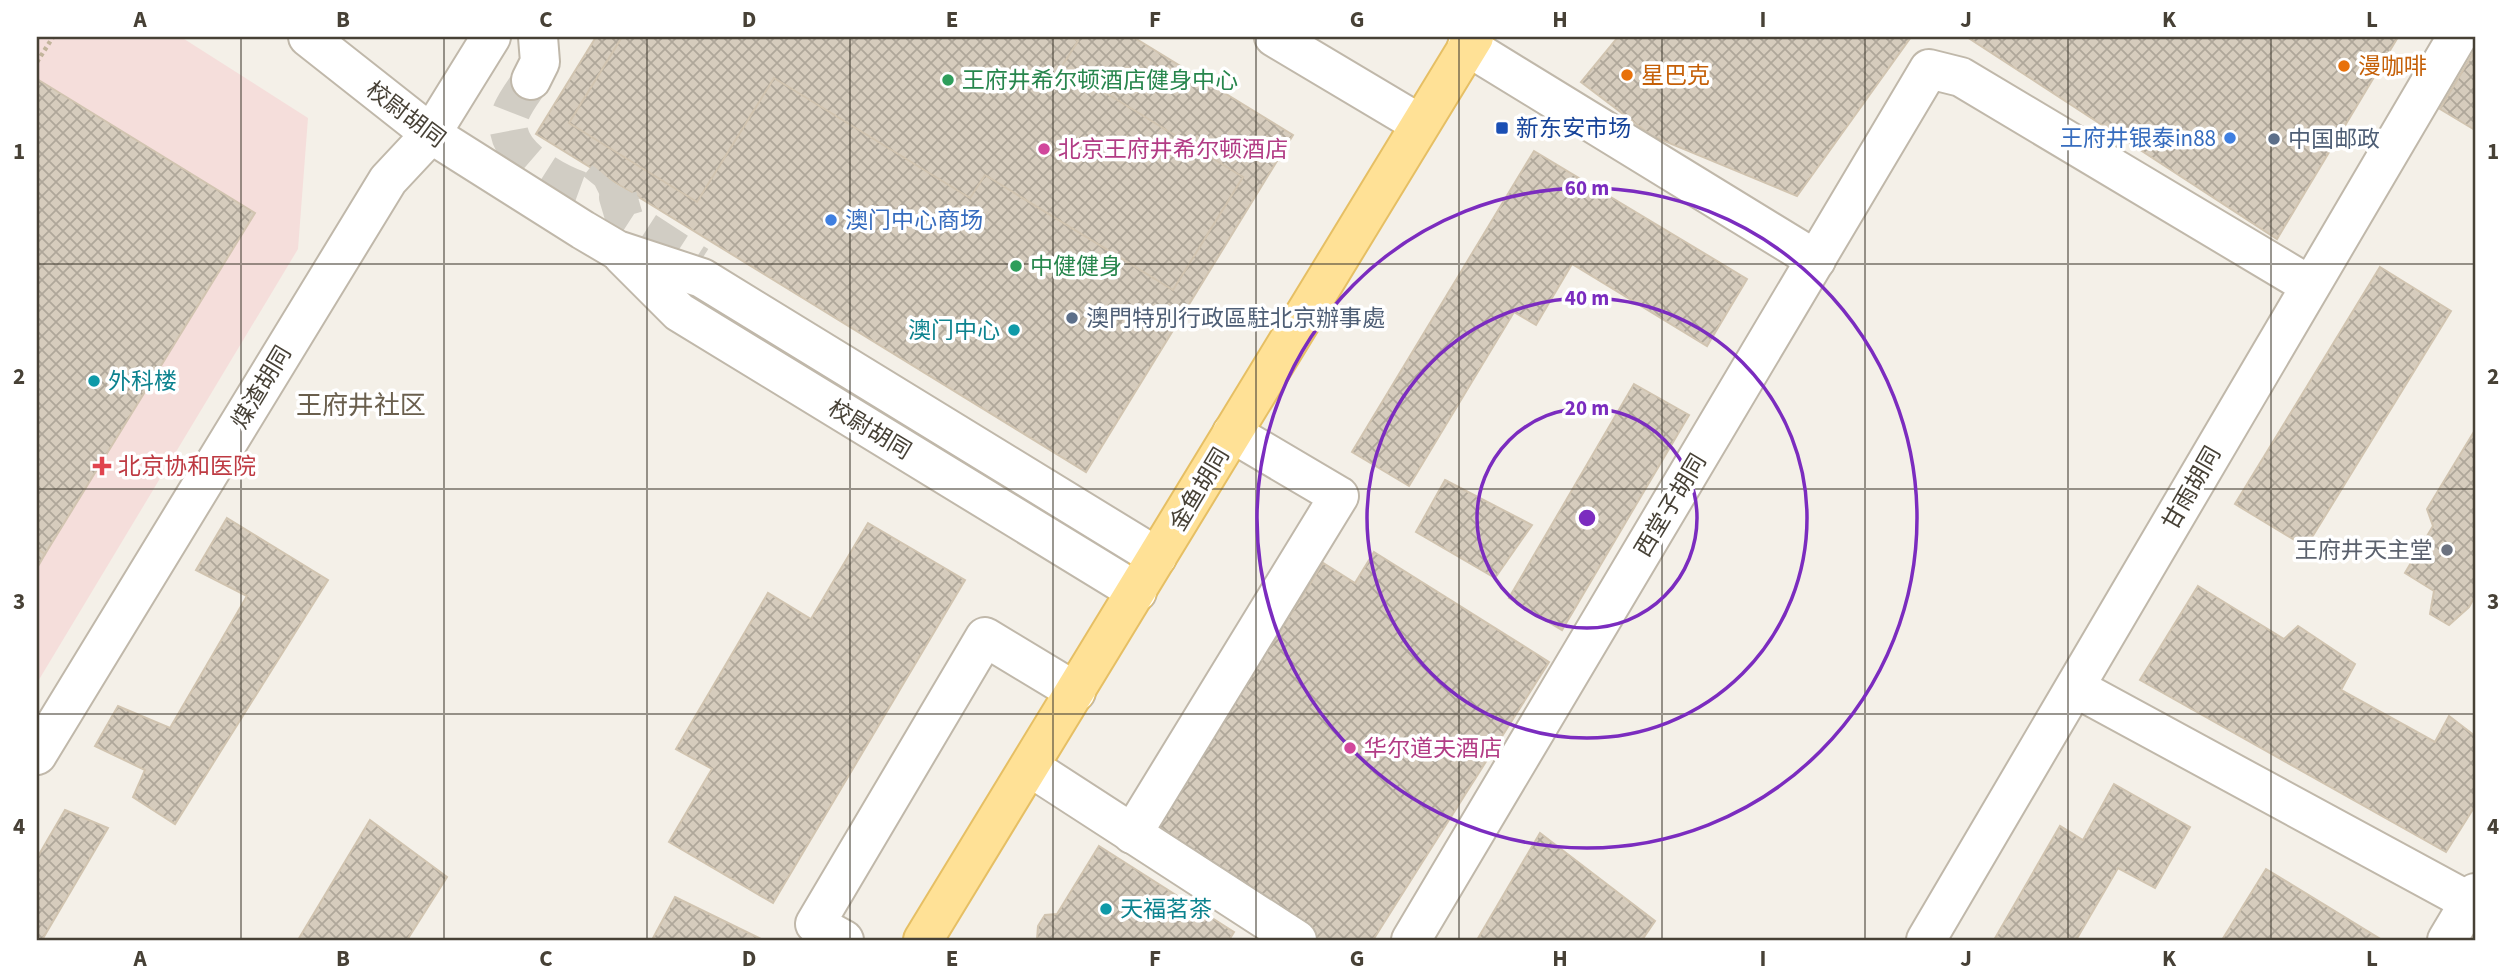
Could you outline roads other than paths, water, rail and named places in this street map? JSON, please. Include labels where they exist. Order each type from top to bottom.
[{"type":"main road","name":"金鱼胡同","points":[[923,940],[1471,42]]},
{"type":"street","name":"校尉胡同","points":[[308,37],[431,134],[617,250],[679,312],[1137,592]]},
{"type":"street","name":"煤渣胡同","points":[[37,755],[388,180],[431,134],[491,37]]},
{"type":"street","points":[[531,80],[540,62],[538,37]]},
{"type":"street","points":[[1274,37],[1420,124]]},
{"type":"street","name":"甘雨胡同","points":[[1926,940],[2457,37]]},
{"type":"street","points":[[1471,42],[1816,260]]},
{"type":"street","name":"西堂子胡同","points":[[1410,940],[1929,69],[1961,76],[2309,285]]},
{"type":"street","name":"校尉胡同","points":[[617,250],[702,278],[1157,557]]},
{"type":"street","points":[[698,265],[721,282],[737,300]]},
{"type":"street","points":[[1132,834],[1339,496],[1232,433]]},
{"type":"street","points":[[844,940],[815,924],[985,637],[1076,692]]},
{"type":"street","points":[[2076,688],[2473,897],[2447,940]]},
{"type":"street","points":[[1030,767],[1297,940]]},
{"type":"tunnel","points":[[531,80],[515,103],[509,119],[509,132],[514,145],[535,167],[576,189],[588,193],[598,188],[607,177]]},
{"type":"tunnel","points":[[623,188],[618,197],[624,217],[698,265]]},
{"type":"place","name":"漫咖啡","points":[[2344,66]]},
{"type":"place","name":"星巴克","points":[[1627,75]]},
{"type":"place","name":"王府井希尔顿酒店健身中心","points":[[948,80]]},
{"type":"place","name":"新东安市场","points":[[1502,128]]},
{"type":"place","name":"王府井银泰in88","points":[[2230,138]]},
{"type":"place","name":"中国邮政","points":[[2274,139]]},
{"type":"place","name":"北京王府井希尔顿酒店","points":[[1044,149]]},
{"type":"place","name":"澳门中心商场","points":[[831,220]]},
{"type":"place","name":"中健健身","points":[[1016,266]]},
{"type":"place","name":"澳門特別行政區駐北京辦事處","points":[[1072,318]]},
{"type":"place","name":"澳门中心","points":[[1014,330]]},
{"type":"place","name":"外科楼","points":[[94,381]]},
{"type":"place","name":"北京协和医院","points":[[102,466]]},
{"type":"place","name":"王府井天主堂","points":[[2447,550]]},
{"type":"place","name":"华尔道夫酒店","points":[[1350,748]]},
{"type":"place","name":"天福茗茶","points":[[1106,909]]},
{"type":"district","name":"王府井社区","points":[[361,405]]}]
